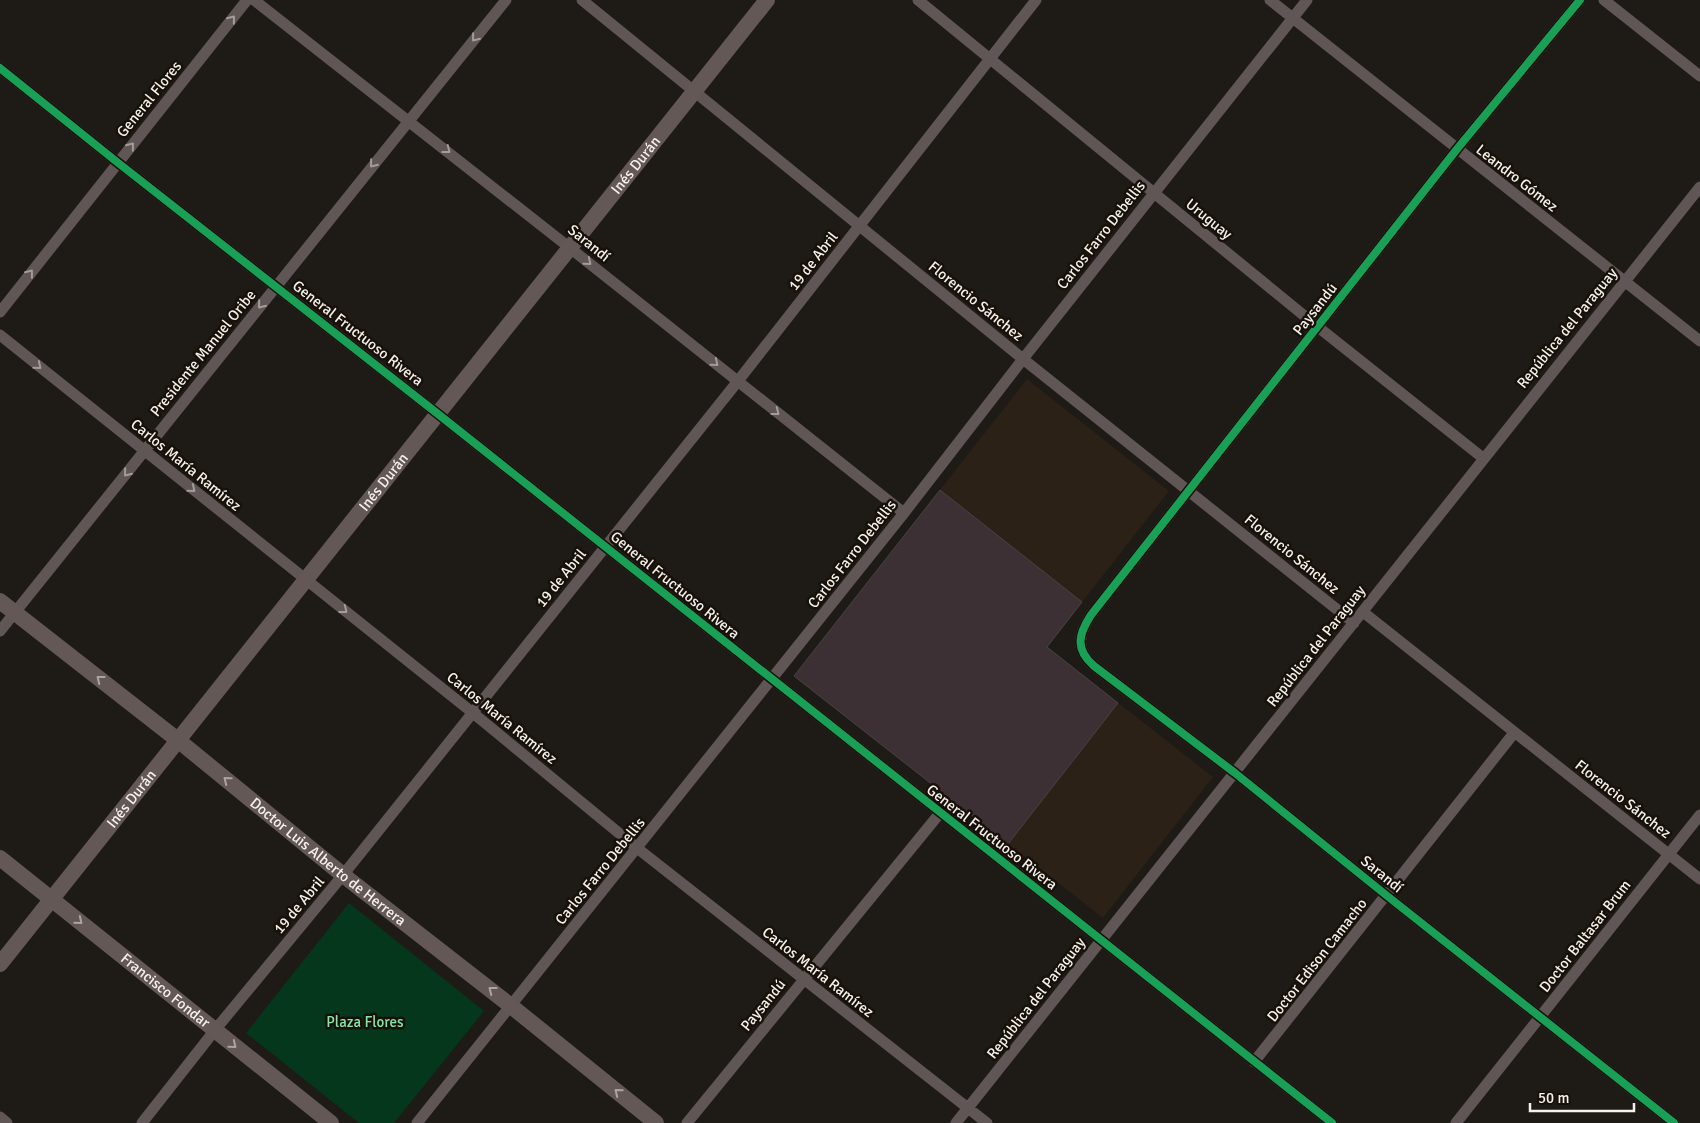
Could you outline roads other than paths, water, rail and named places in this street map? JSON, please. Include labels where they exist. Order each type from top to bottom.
[{"type":"street","name":"General Flores","points":[[0,312],[247,0]]},
{"type":"street","name":"Sarandí","points":[[254,0],[904,513]]},
{"type":"street","name":"Presidente Manuel Oribe","points":[[0,631],[506,0]]},
{"type":"street","name":"Florencio Sánchez","points":[[582,0],[1023,359],[1354,623]]},
{"type":"street","name":"Inés Durán","points":[[0,964],[767,0]]},
{"type":"street","name":"Uruguay","points":[[918,0],[1318,327],[1483,458]]},
{"type":"street","name":"19 de Abril","points":[[142,1123],[214,1030],[344,875],[606,547],[1036,0]]},
{"type":"street","name":"Leandro Gómez","points":[[1270,0],[1700,341]]},
{"type":"street","name":"Carlos Farro Debellis","points":[[417,1123],[904,513],[1023,359],[1307,0]]},
{"type":"street","name":"Paysandú","points":[[1080,641],[1084,628],[1092,615],[1457,149],[1580,0]]},
{"type":"street","points":[[1604,0],[1700,76]]},
{"type":"street","name":"General Fructuoso Rivera","points":[[0,68],[1332,1123]]},
{"type":"street","name":"República del Paraguay","points":[[956,1123],[1700,187]]},
{"type":"street","name":"Carlos María Ramírez","points":[[0,335],[473,713],[637,848],[987,1123]]},
{"type":"street","name":"Doctor Luis Alberto de Herrera","points":[[0,600],[656,1123]]},
{"type":"street","name":"Florencio Sánchez","points":[[1363,612],[1700,879]]},
{"type":"street","name":"Sarandí","points":[[1080,641],[1082,651],[1089,661],[1235,773],[1674,1123]]},
{"type":"street","name":"Doctor Edison Camacho","points":[[1254,1062],[1514,733]]},
{"type":"street","name":"Paysandú","points":[[687,1123],[940,813]]},
{"type":"street","name":"Doctor Baltasar Brum","points":[[1456,1123],[1700,815]]},
{"type":"street","name":"Francisco Fondar","points":[[0,858],[331,1123]]},
{"type":"street","points":[[0,1117],[7,1123]]},
{"type":"park label","name":"Plaza Flores","points":[[365,1022]]}]
